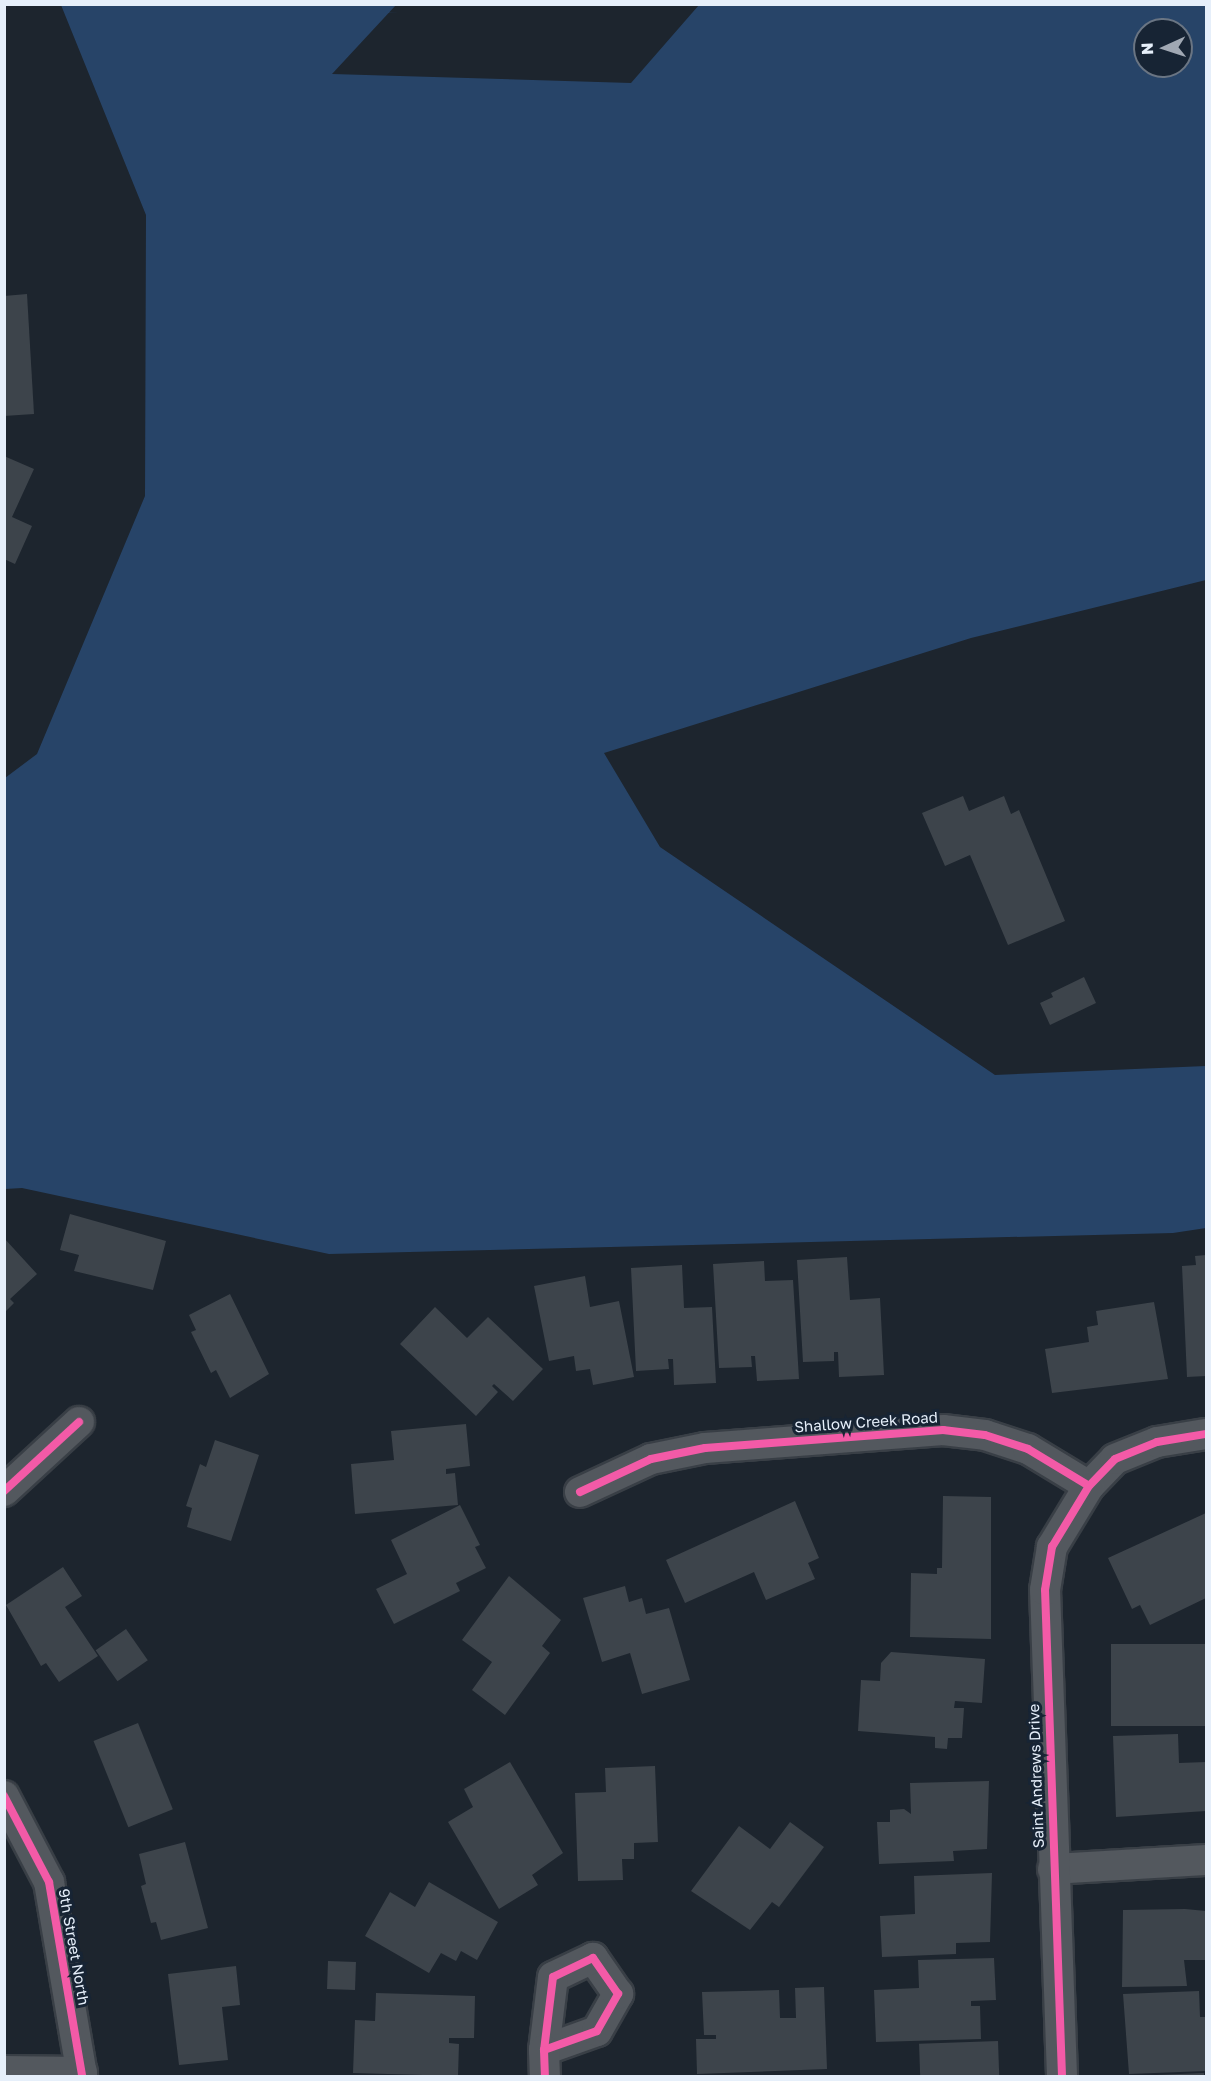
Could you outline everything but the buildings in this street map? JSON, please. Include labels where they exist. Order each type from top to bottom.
[{"type":"street","points":[[4,1491],[79,1422]]},
{"type":"street","name":"Shallow Creek Road","points":[[580,1492],[651,1460],[705,1448],[943,1430],[985,1435],[1028,1449],[1089,1486]]},
{"type":"street","points":[[1089,1486],[1115,1459],[1157,1442],[1206,1434]]},
{"type":"street","name":"Saint Andrews Drive","points":[[1062,2076],[1045,1590],[1052,1547],[1089,1486]]},
{"type":"street","name":"9th Street North","points":[[4,1796],[49,1882],[82,2074]]},
{"type":"street","points":[[1053,1869],[1206,1860]]},
{"type":"street","points":[[4,2071],[82,2074]]},
{"type":"shaded area","points":[[61,5],[396,5],[332,74],[631,83],[699,5],[1206,5],[1206,580],[971,638],[604,753],[660,847],[995,1075],[1206,1066],[1206,1228],[1173,1233],[329,1254],[22,1188],[5,1189],[5,778],[37,754],[145,496],[146,215]]},
{"type":"cycle path","points":[[4,1491],[79,1422]]},
{"type":"cycle path","points":[[580,1492],[651,1459],[705,1448],[943,1430],[985,1435],[1028,1449],[1089,1486],[1115,1459],[1157,1442],[1206,1434]]},
{"type":"cycle path","points":[[1062,2076],[1045,1590],[1052,1547],[1089,1486]]},
{"type":"cycle path","points":[[4,1796],[49,1882],[82,2076]]},
{"type":"cycle path","points":[[544,2050],[597,2031],[618,1994],[593,1958],[553,1977],[544,2050],[545,2076]]}]
